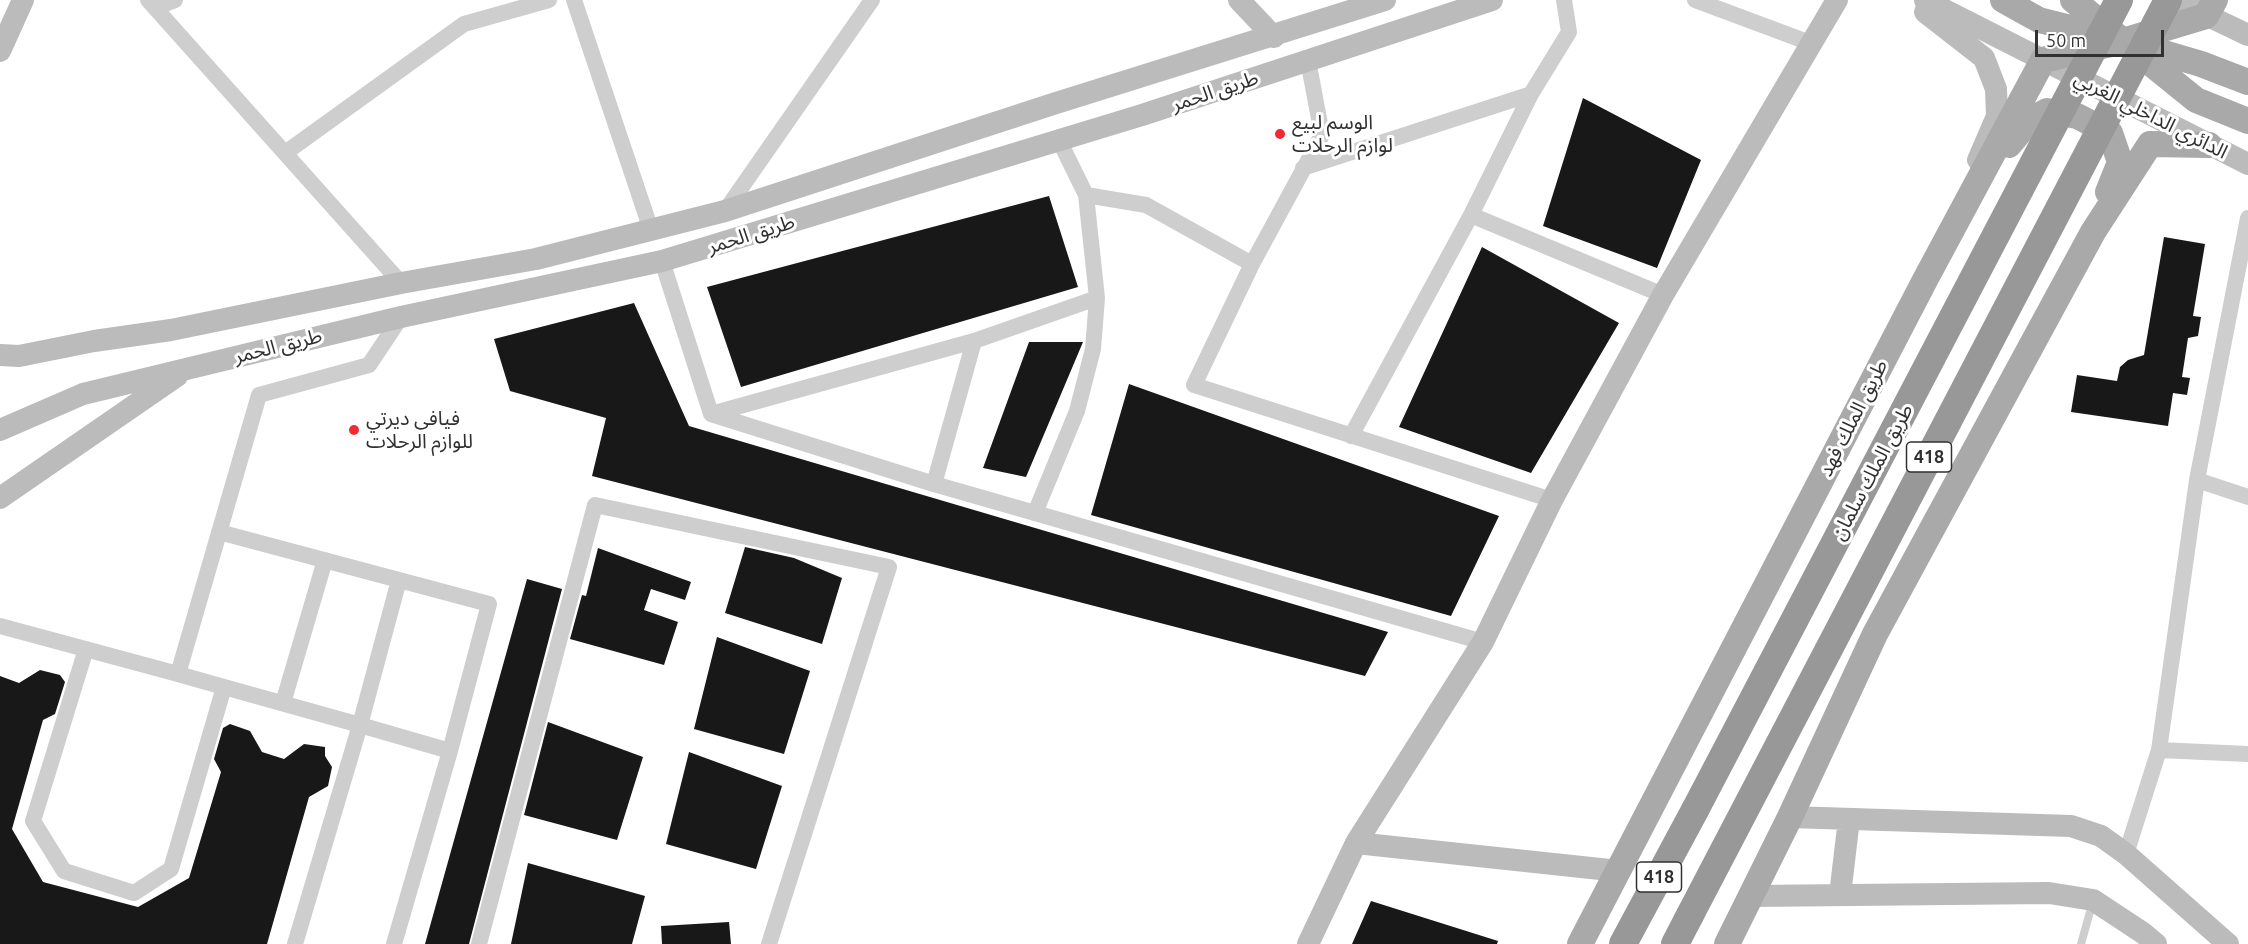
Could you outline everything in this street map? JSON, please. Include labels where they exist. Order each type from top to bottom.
[{"type":"highway","name":"طريق الملك سلمان","points":[[1623,944],[2119,0]]},
{"type":"highway","name":"418","points":[[1675,944],[2168,0]]},
{"type":"main road","points":[[2003,0],[2039,20],[2201,64],[2248,82]]},
{"type":"main road","points":[[2073,0],[2196,100],[2248,121]]},
{"type":"main road","points":[[2043,60],[2123,41],[2211,8]]},
{"type":"main road","name":"طريق الملك فهد","points":[[1580,944],[1924,280],[2043,60]]},
{"type":"main road","points":[[1924,280],[2000,157],[2030,120],[2047,111],[2077,116],[2110,133],[2120,162],[2093,232]]},
{"type":"main road","points":[[1726,944],[1791,817],[1875,634],[2093,232],[2150,144],[2210,145]]},
{"type":"main road","points":[[1613,944],[1695,810]]},
{"type":"street","points":[[0,51],[23,0]]},
{"type":"street","points":[[152,4],[175,0]]},
{"type":"street","points":[[285,153],[464,24],[549,0]]},
{"type":"street","points":[[574,0],[651,230]]},
{"type":"street","points":[[725,211],[872,0]]},
{"type":"street","points":[[1239,0],[1274,37]]},
{"type":"street","name":"طريق الحمر","points":[[0,355],[19,356],[171,330],[536,259],[651,230],[725,211],[1053,104],[1274,37],[1385,0]]},
{"type":"street","name":"طريق الحمر","points":[[0,430],[83,394],[401,317],[662,261],[1059,140],[1492,0]]},
{"type":"street","points":[[1350,436],[1471,215],[1531,94],[1569,32],[1564,0]]},
{"type":"street","points":[[1695,0],[1813,44]]},
{"type":"street","points":[[1308,944],[1356,843],[1483,642],[1552,500],[1663,295],[1837,0]]},
{"type":"street","points":[[1910,0],[1984,58],[1996,89],[1997,116],[1924,280]]},
{"type":"street","name":"الدائري الداخلي الغربي","points":[[1925,0],[2248,164]]},
{"type":"street","points":[[2175,0],[2211,8],[2248,35]]},
{"type":"street","points":[[152,4],[401,284]]},
{"type":"street","points":[[1308,60],[1322,135],[1252,264],[1194,385],[1552,500]]},
{"type":"street","points":[[1303,168],[1531,94]]},
{"type":"street","points":[[1035,513],[1077,411],[1093,349],[1097,298],[1086,195],[1059,140]]},
{"type":"street","points":[[1086,195],[1146,205],[1252,264]]},
{"type":"street","points":[[1471,215],[1663,295]]},
{"type":"street","points":[[2127,854],[2159,750],[2197,480],[2248,218]]},
{"type":"street","points":[[662,261],[711,414]]},
{"type":"street","points":[[711,414],[974,341],[1097,298]]},
{"type":"street","points":[[178,674],[259,395],[369,365],[401,317]]},
{"type":"street","points":[[934,484],[974,341]]},
{"type":"street","points":[[0,498],[189,368]]},
{"type":"street","points":[[711,414],[934,484],[1483,642]]},
{"type":"street","points":[[2197,480],[2248,497]]},
{"type":"street","points":[[479,944],[596,505],[889,567],[769,944]]},
{"type":"street","points":[[219,532],[489,604],[450,751],[394,944]]},
{"type":"street","points":[[283,703],[325,560]]},
{"type":"street","points":[[295,944],[360,725],[399,580]]},
{"type":"street","points":[[0,626],[450,751]]},
{"type":"street","points":[[86,649],[33,820],[64,871],[134,893],[171,869],[224,687]]},
{"type":"street","points":[[2159,750],[2248,754]]},
{"type":"street","points":[[1791,817],[2071,826],[2101,836],[2127,854],[2228,944]]},
{"type":"street","points":[[1840,895],[1849,819]]},
{"type":"street","points":[[1356,843],[1619,871]]},
{"type":"street","points":[[1752,896],[2049,892],[2093,900],[2156,944]]},
{"type":"lane","points":[[2081,944],[2093,900]]},
{"type":"building","points":[[1583,98],[1701,160],[1657,268],[1543,226]]},
{"type":"building","points":[[1049,196],[1078,287],[741,387],[707,287]]},
{"type":"building","points":[[2164,237],[2205,244],[2193,316],[2201,317],[2198,336],[2188,338],[2182,377],[2190,378],[2187,395],[2173,393],[2168,426],[2071,412],[2077,375],[2117,381],[2120,367],[2128,360],[2144,355]]},
{"type":"building","points":[[1482,247],[1619,323],[1531,473],[1399,427]]},
{"type":"building","points":[[634,303],[689,426],[1388,632],[1365,676],[592,476],[606,418],[510,391],[494,339]]},
{"type":"building","points":[[1029,342],[1083,342],[1026,477],[983,468]]},
{"type":"building","points":[[1129,384],[1499,516],[1451,616],[1091,515]]},
{"type":"building","points":[[745,547],[794,558],[842,578],[822,644],[725,613]]},
{"type":"building","points":[[598,548],[691,582],[685,600],[651,589],[644,610],[678,622],[664,665],[570,639],[582,595],[586,596]]},
{"type":"building","points":[[527,579],[562,589],[469,944],[425,944]]},
{"type":"building","points":[[717,637],[810,671],[784,754],[694,729]]},
{"type":"building","points":[[40,670],[60,675],[65,682],[55,714],[43,720],[12,829],[43,882],[138,907],[189,878],[221,772],[214,759],[223,728],[230,724],[250,731],[262,752],[284,759],[304,744],[325,747],[325,756],[332,767],[328,786],[309,797],[267,944],[0,944],[0,676],[19,683]]},
{"type":"building","points":[[548,722],[643,757],[617,840],[524,815]]},
{"type":"building","points":[[689,752],[782,786],[756,869],[666,844]]},
{"type":"building","points":[[528,863],[645,896],[632,944],[511,944]]},
{"type":"building","points":[[1371,901],[1498,941],[1497,944],[1352,944]]},
{"type":"building","points":[[729,922],[731,944],[662,944],[661,926]]},
{"type":"place","name":"الوسم لبيع لوازم الرحلات","points":[[1280,134]]},
{"type":"place","name":"فيافي ديرتي للوازم الرحلات","points":[[354,430]]}]
